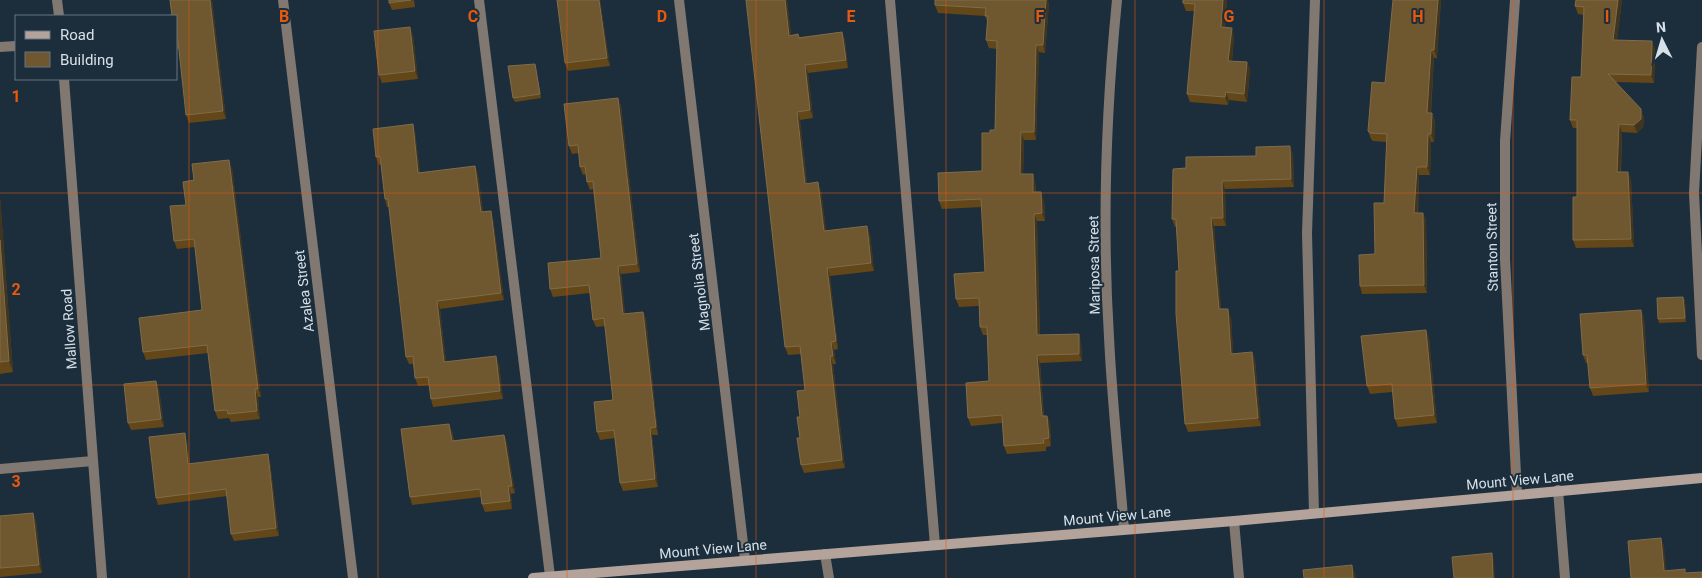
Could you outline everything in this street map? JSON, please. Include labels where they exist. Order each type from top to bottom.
[{"type":"street","points":[[57,0],[59,15]]},
{"type":"street","name":"Azalea Street","points":[[283,0],[353,578]]},
{"type":"street","points":[[479,0],[550,576]]},
{"type":"street","name":"Magnolia Street","points":[[679,0],[745,560]]},
{"type":"street","points":[[890,0],[935,545]]},
{"type":"street","name":"Mariposa Street","points":[[1117,0],[1111,60],[1106,195],[1109,335],[1124,529]]},
{"type":"street","points":[[1314,513],[1307,233],[1310,79],[1315,0]]},
{"type":"street","name":"Stanton Street","points":[[1515,0],[1505,141],[1505,259],[1517,494]]},
{"type":"street","points":[[0,47],[15,46]]},
{"type":"street","points":[[1702,47],[1694,193],[1702,355]]},
{"type":"street","name":"Mallow Road","points":[[64,80],[102,578]]},
{"type":"street","points":[[0,469],[93,461]]},
{"type":"street","name":"Mount View Lane","points":[[533,578],[1234,521],[1702,478]]},
{"type":"street","points":[[1558,490],[1565,578]]},
{"type":"street","points":[[1234,521],[1239,578]]},
{"type":"street","points":[[825,554],[829,578]]},
{"type":"building","points":[[170,0],[210,0],[223,111],[186,115],[178,41],[178,15],[172,15]]},
{"type":"building","points":[[389,0],[411,0],[389,3]]},
{"type":"building","points":[[557,0],[599,0],[607,58],[565,63]]},
{"type":"building","points":[[746,0],[785,0],[789,36],[798,34],[799,38],[842,32],[846,60],[805,65],[810,110],[797,112],[805,184],[818,182],[824,231],[867,226],[871,263],[827,268],[836,341],[831,342],[833,356],[830,356],[842,460],[801,465],[797,438],[800,438],[797,417],[800,417],[797,391],[805,390],[800,346],[785,347]]},
{"type":"building","points":[[935,0],[1046,0],[1043,45],[1036,45],[1034,132],[1021,132],[1020,174],[1033,174],[1033,192],[1041,192],[1042,213],[1034,214],[1037,335],[1079,334],[1079,354],[1037,355],[1042,416],[1047,416],[1049,438],[1043,439],[1044,443],[1004,446],[1002,415],[968,418],[966,383],[989,381],[987,327],[980,327],[979,298],[956,299],[954,274],[985,272],[981,199],[939,201],[938,173],[982,171],[982,133],[990,133],[990,130],[995,130],[997,41],[986,40],[988,16],[985,16],[986,8],[935,5]]},
{"type":"building","points":[[1183,0],[1223,0],[1221,27],[1232,28],[1228,61],[1247,62],[1244,94],[1226,92],[1225,97],[1187,94],[1195,4],[1183,3]]},
{"type":"building","points":[[1393,0],[1438,0],[1434,50],[1431,50],[1427,113],[1432,113],[1431,134],[1428,134],[1427,167],[1417,167],[1414,213],[1423,213],[1424,285],[1360,286],[1359,255],[1375,254],[1374,203],[1384,203],[1387,134],[1370,133],[1368,131],[1372,82],[1385,83]]},
{"type":"building","points":[[1576,0],[1618,0],[1613,40],[1652,41],[1651,75],[1608,74],[1641,109],[1641,119],[1634,125],[1619,124],[1617,172],[1628,172],[1631,239],[1573,240],[1573,197],[1577,197],[1577,120],[1570,120],[1572,77],[1581,77],[1584,7],[1575,6]]},
{"type":"building","points":[[410,27],[415,71],[379,75],[374,31]]},
{"type":"building","points":[[535,64],[540,94],[513,98],[508,66]]},
{"type":"building","points":[[618,98],[637,264],[618,266],[623,314],[643,312],[656,427],[650,428],[655,479],[620,483],[614,430],[597,432],[594,402],[613,400],[604,318],[593,320],[589,285],[550,289],[548,263],[601,258],[593,181],[587,182],[585,166],[580,167],[578,145],[569,146],[564,104]]},
{"type":"building","points":[[413,124],[418,173],[475,166],[481,212],[491,211],[501,293],[437,301],[444,362],[496,356],[500,391],[431,399],[428,377],[415,378],[413,356],[406,357],[388,199],[385,199],[380,156],[376,157],[373,129]]},
{"type":"building","points":[[1290,146],[1291,179],[1222,181],[1223,218],[1211,218],[1219,309],[1228,309],[1231,354],[1252,352],[1258,418],[1185,424],[1176,314],[1176,271],[1179,271],[1176,219],[1172,219],[1173,169],[1186,168],[1186,157],[1256,156],[1256,147]]},
{"type":"building","points":[[229,160],[258,389],[255,389],[257,411],[228,414],[227,410],[215,411],[207,345],[143,352],[139,318],[202,310],[194,239],[174,241],[170,206],[186,205],[183,182],[194,180],[192,164]]},
{"type":"building","points":[[0,240],[9,361],[0,362]]},
{"type":"building","points":[[1683,297],[1685,318],[1658,319],[1657,298]]},
{"type":"building","points":[[1641,310],[1646,384],[1590,388],[1587,355],[1583,355],[1580,314]]},
{"type":"building","points":[[1426,330],[1434,415],[1395,419],[1392,384],[1367,386],[1361,336]]},
{"type":"building","points":[[156,381],[161,419],[128,423],[124,384]]},
{"type":"building","points":[[449,424],[452,441],[504,435],[512,486],[508,486],[510,501],[482,504],[480,489],[410,497],[401,429]]},
{"type":"building","points":[[185,433],[188,464],[268,454],[276,528],[231,534],[226,489],[156,498],[149,437]]},
{"type":"building","points":[[33,513],[39,565],[0,568],[0,516]]},
{"type":"building","points":[[1661,538],[1664,571],[1685,569],[1685,573],[1702,572],[1702,578],[1631,578],[1628,541]]},
{"type":"building","points":[[1492,553],[1493,578],[1454,578],[1452,557]]},
{"type":"building","points":[[1352,565],[1353,578],[1304,578],[1303,570]]}]
